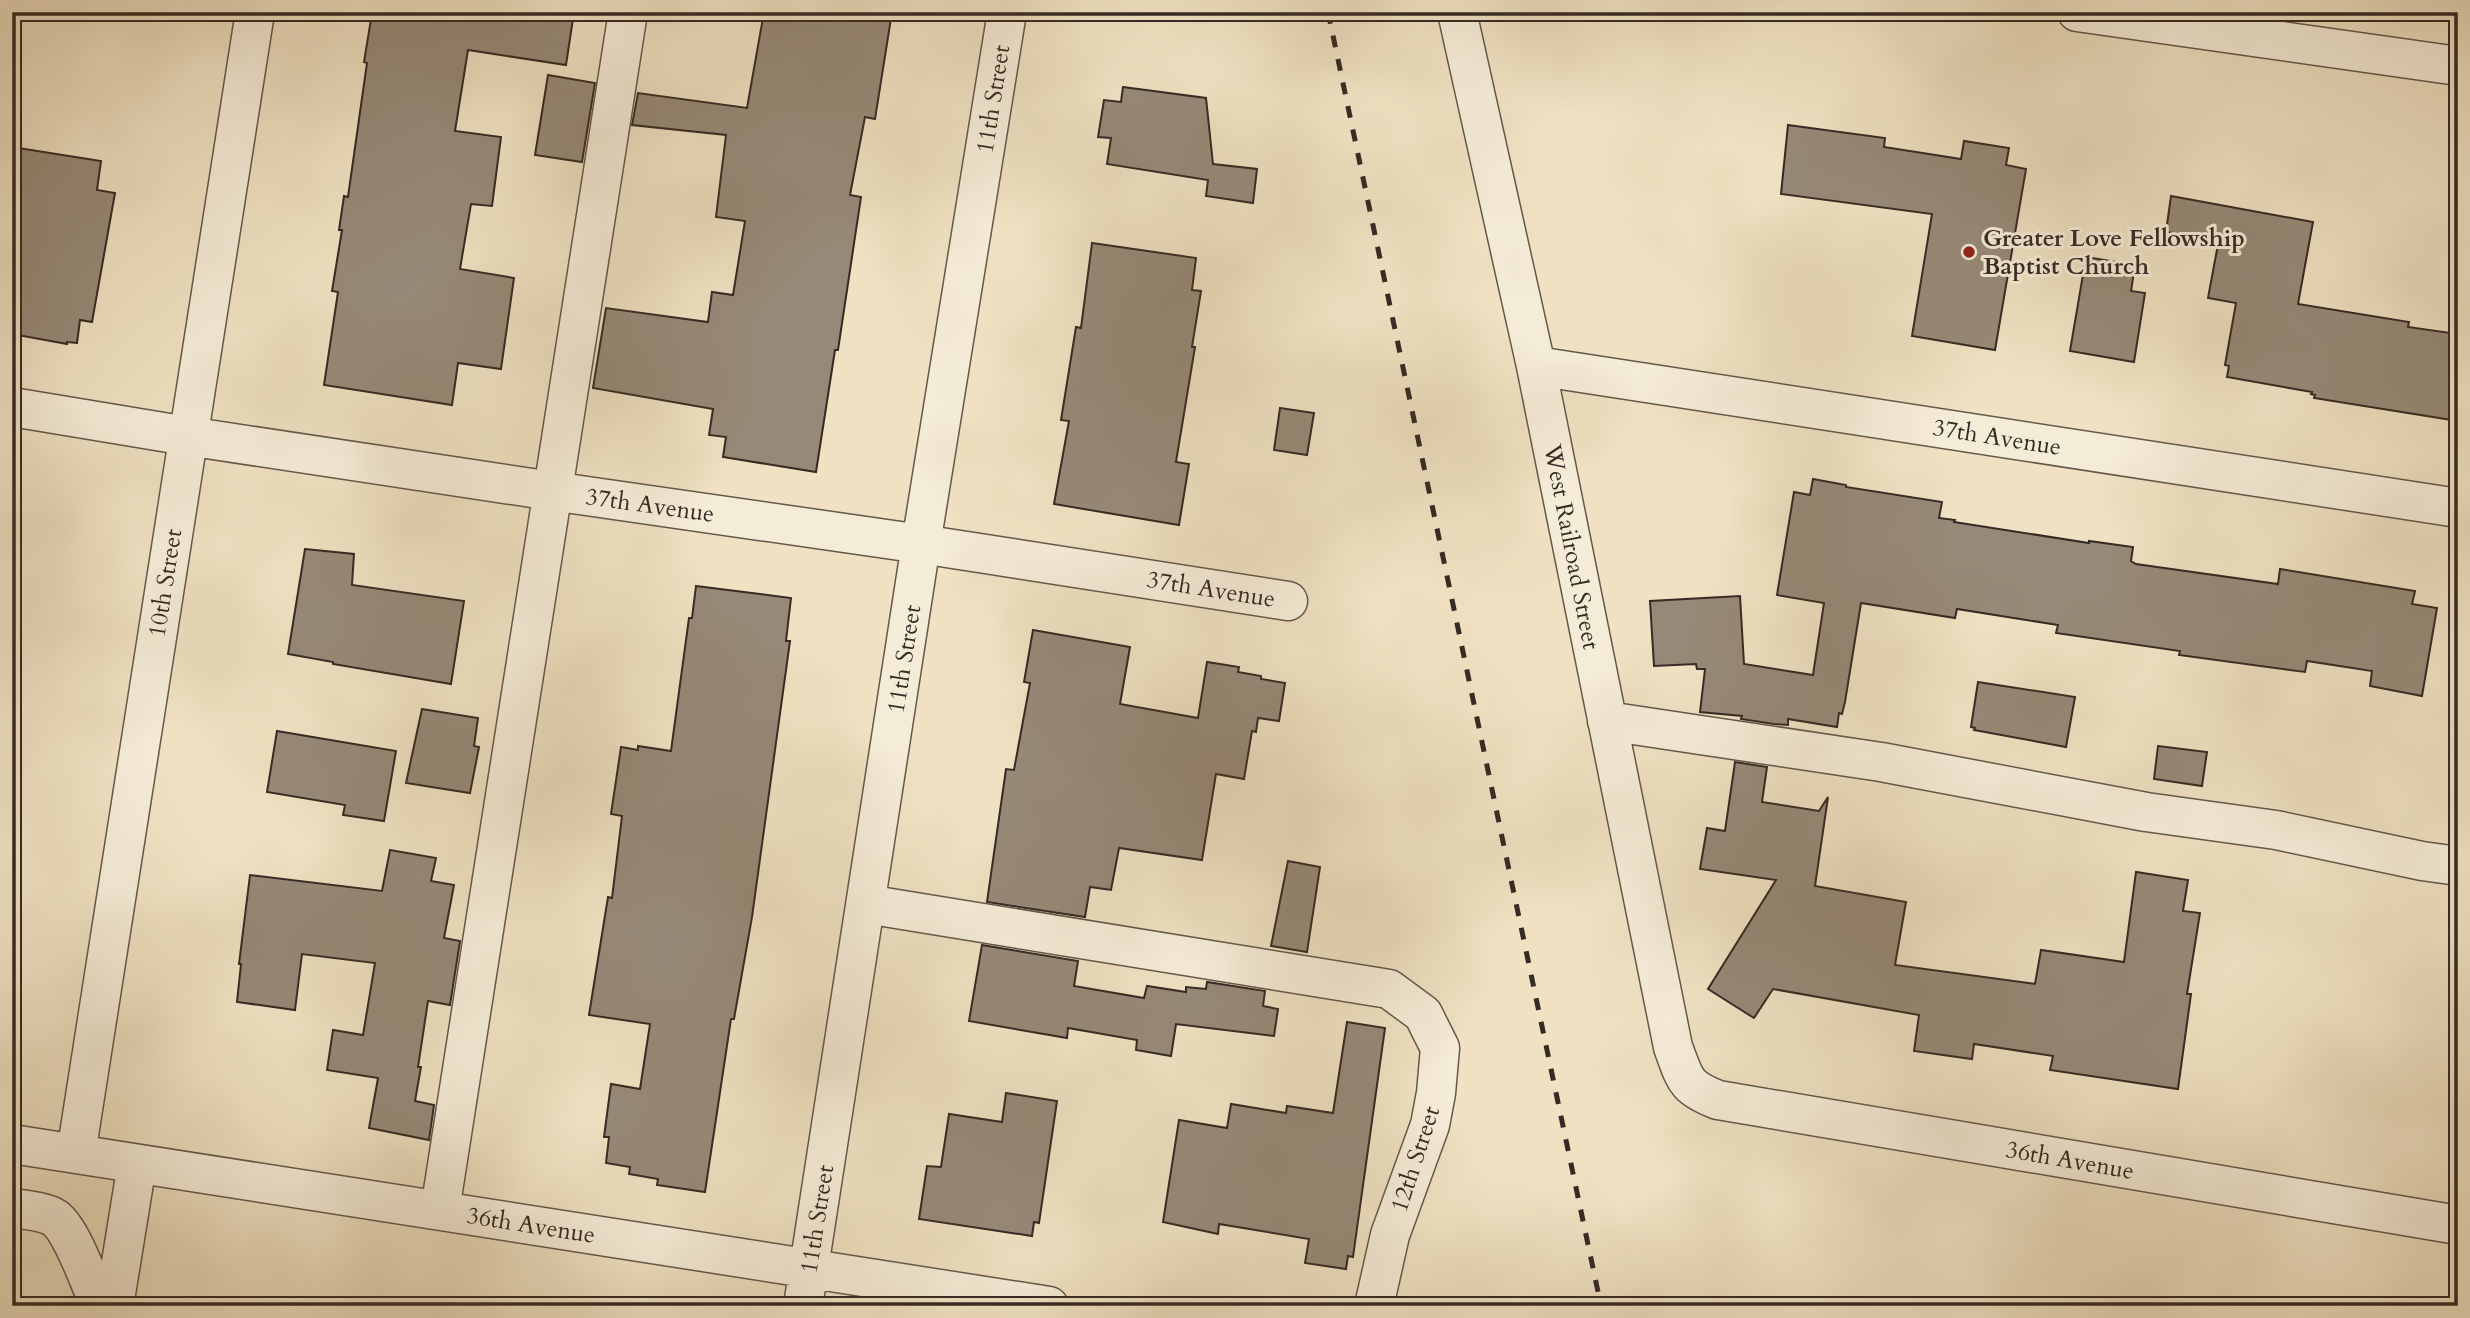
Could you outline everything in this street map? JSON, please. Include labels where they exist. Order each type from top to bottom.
[{"type":"street","name":"10th Street","points":[[76,1154],[187,436],[256,12]]},
{"type":"street","points":[[440,1210],[628,12]]},
{"type":"street","name":"11th Street","points":[[803,1306],[921,544],[1007,12]]},
{"type":"street","name":"West Railroad Street","points":[[1457,12],[1536,366],[1673,1047],[1687,1082]]},
{"type":"street","points":[[2094,14],[2458,66]]},
{"type":"street","name":"37th Avenue","points":[[1536,366],[2458,508]]},
{"type":"street","name":"37th Avenue","points":[[12,407],[187,436],[1288,601]]},
{"type":"street","points":[[1607,721],[1881,762],[2146,811],[2276,830],[2422,862],[2458,866]]},
{"type":"street","name":"12th Street","points":[[866,904],[1389,989],[1423,1014],[1440,1048],[1436,1093],[1430,1125],[1390,1236],[1374,1306]]},
{"type":"street","name":"36th Avenue","points":[[1687,1082],[1697,1092],[1718,1100],[2458,1225]]},
{"type":"street","name":"36th Avenue","points":[[12,1144],[1049,1306]]},
{"type":"street","points":[[114,1306],[137,1164]]},
{"type":"street","points":[[12,1208],[41,1213],[55,1219],[72,1240],[100,1306]]},
{"type":"building","points":[[390,12],[574,12],[566,65],[468,50],[455,131],[501,137],[492,206],[471,204],[460,269],[514,278],[501,369],[458,363],[452,405],[324,385],[338,292],[332,291],[342,230],[339,230],[344,196],[348,197],[371,19],[389,21]]},
{"type":"building","points":[[764,12],[892,12],[875,119],[865,117],[850,195],[861,197],[816,472],[723,457],[726,437],[709,435],[713,409],[593,388],[606,308],[708,322],[712,292],[733,295],[745,221],[716,217],[726,135],[632,125],[638,93],[747,108]]},
{"type":"building","points":[[548,75],[595,83],[582,162],[535,155]]},
{"type":"building","points":[[1123,87],[1206,98],[1213,164],[1257,169],[1253,203],[1206,196],[1208,180],[1107,164],[1111,138],[1098,137],[1104,100],[1121,102]]},
{"type":"building","name":"Greater Love Fellowship Baptist Church","points":[[1788,125],[1885,138],[1884,147],[1961,159],[1964,141],[2009,148],[2006,165],[2026,169],[1995,350],[1912,336],[1932,214],[1781,194]]},
{"type":"building","points":[[12,147],[101,161],[97,190],[115,193],[92,322],[80,320],[77,343],[67,344],[12,334]]},
{"type":"building","points":[[2171,196],[2313,222],[2298,304],[2409,322],[2408,327],[2458,334],[2458,421],[2314,398],[2312,392],[2227,377],[2229,366],[2225,365],[2236,303],[2208,298],[2219,239],[2166,232]]},
{"type":"building","points":[[1092,243],[1196,258],[1192,290],[1201,291],[1192,347],[1195,347],[1176,462],[1189,464],[1179,525],[1054,504],[1069,421],[1061,420],[1076,327],[1081,328]]},
{"type":"building","points":[[2086,257],[2135,265],[2131,291],[2145,293],[2134,362],[2070,351]]},
{"type":"building","points":[[1280,408],[1314,413],[1307,455],[1274,450]]},
{"type":"building","points":[[1813,479],[1942,502],[1939,518],[1955,520],[1954,522],[2089,543],[2133,547],[2131,561],[2136,564],[2278,584],[2280,569],[2415,591],[2412,604],[2437,608],[2422,696],[2370,686],[2372,671],[2307,661],[2305,672],[2179,655],[2180,651],[2056,633],[2058,625],[1957,609],[1955,618],[1861,603],[1845,702],[1842,714],[1839,713],[1837,727],[1788,719],[1788,725],[1774,724],[1741,719],[1742,716],[1700,712],[1705,669],[1697,669],[1696,664],[1654,666],[1650,601],[1740,596],[1744,664],[1813,675],[1824,603],[1777,595],[1794,492],[1810,495]]},
{"type":"building","points":[[305,549],[354,554],[352,585],[464,601],[451,684],[288,654]]},
{"type":"building","points":[[696,586],[791,598],[786,641],[790,641],[752,917],[734,1019],[731,1019],[705,1192],[657,1185],[658,1179],[629,1174],[630,1167],[606,1163],[609,1137],[604,1137],[611,1084],[640,1089],[650,1024],[589,1015],[608,897],[612,898],[622,816],[611,814],[621,747],[638,750],[638,746],[671,751],[689,618],[692,618]]},
{"type":"building","points":[[1033,630],[1130,647],[1120,704],[1198,718],[1207,662],[1239,667],[1238,672],[1285,683],[1279,721],[1258,718],[1256,732],[1252,731],[1244,779],[1216,774],[1202,860],[1119,848],[1111,890],[1090,887],[1085,917],[987,902],[1006,769],[1014,770],[1030,683],[1024,682]]},
{"type":"building","points":[[1978,682],[2075,697],[2066,747],[1974,730],[1975,728],[1971,727]]},
{"type":"building","points":[[422,709],[478,718],[474,746],[479,747],[470,793],[406,783]]},
{"type":"building","points":[[277,731],[396,751],[384,821],[343,815],[345,805],[267,792]]},
{"type":"building","points":[[2158,746],[2207,752],[2202,786],[2154,779]]},
{"type":"building","points":[[1735,762],[1767,767],[1762,802],[1819,811],[1828,797],[1815,886],[1906,902],[1895,965],[2035,984],[2041,950],[2124,962],[2136,872],[2188,880],[2183,911],[2200,913],[2187,994],[2191,994],[2178,1089],[2050,1070],[2053,1056],[1974,1044],[1972,1059],[1914,1051],[1919,1015],[1773,989],[1754,1018],[1708,989],[1776,880],[1700,869],[1707,828],[1725,831]]},
{"type":"building","points":[[390,850],[436,858],[431,881],[454,885],[444,938],[460,941],[450,1005],[428,1001],[418,1067],[421,1067],[415,1101],[434,1105],[429,1140],[369,1128],[378,1078],[327,1070],[333,1030],[363,1035],[375,963],[302,954],[295,1010],[237,1002],[250,875],[382,891]]},
{"type":"building","points":[[1288,861],[1320,867],[1307,952],[1271,946]]},
{"type":"building","points":[[982,945],[1078,961],[1074,986],[1144,998],[1147,986],[1186,992],[1186,987],[1206,989],[1207,982],[1265,991],[1263,1006],[1278,1009],[1274,1036],[1176,1024],[1171,1056],[1136,1050],[1137,1040],[1068,1028],[1067,1038],[969,1021]]},
{"type":"building","points":[[1347,1022],[1385,1028],[1353,1257],[1348,1256],[1346,1269],[1305,1263],[1309,1239],[1219,1224],[1218,1234],[1163,1222],[1179,1120],[1227,1128],[1231,1104],[1286,1113],[1287,1106],[1333,1113]]},
{"type":"building","points":[[1006,1093],[1057,1101],[1039,1223],[1034,1222],[1032,1236],[919,1219],[927,1166],[941,1167],[949,1114],[1002,1122]]},
{"type":"railway","points":[[1328,12],[1601,1306]]},
{"type":"place","name":"Greater Love Fellowship Baptist Church","points":[[1969,252]]}]
